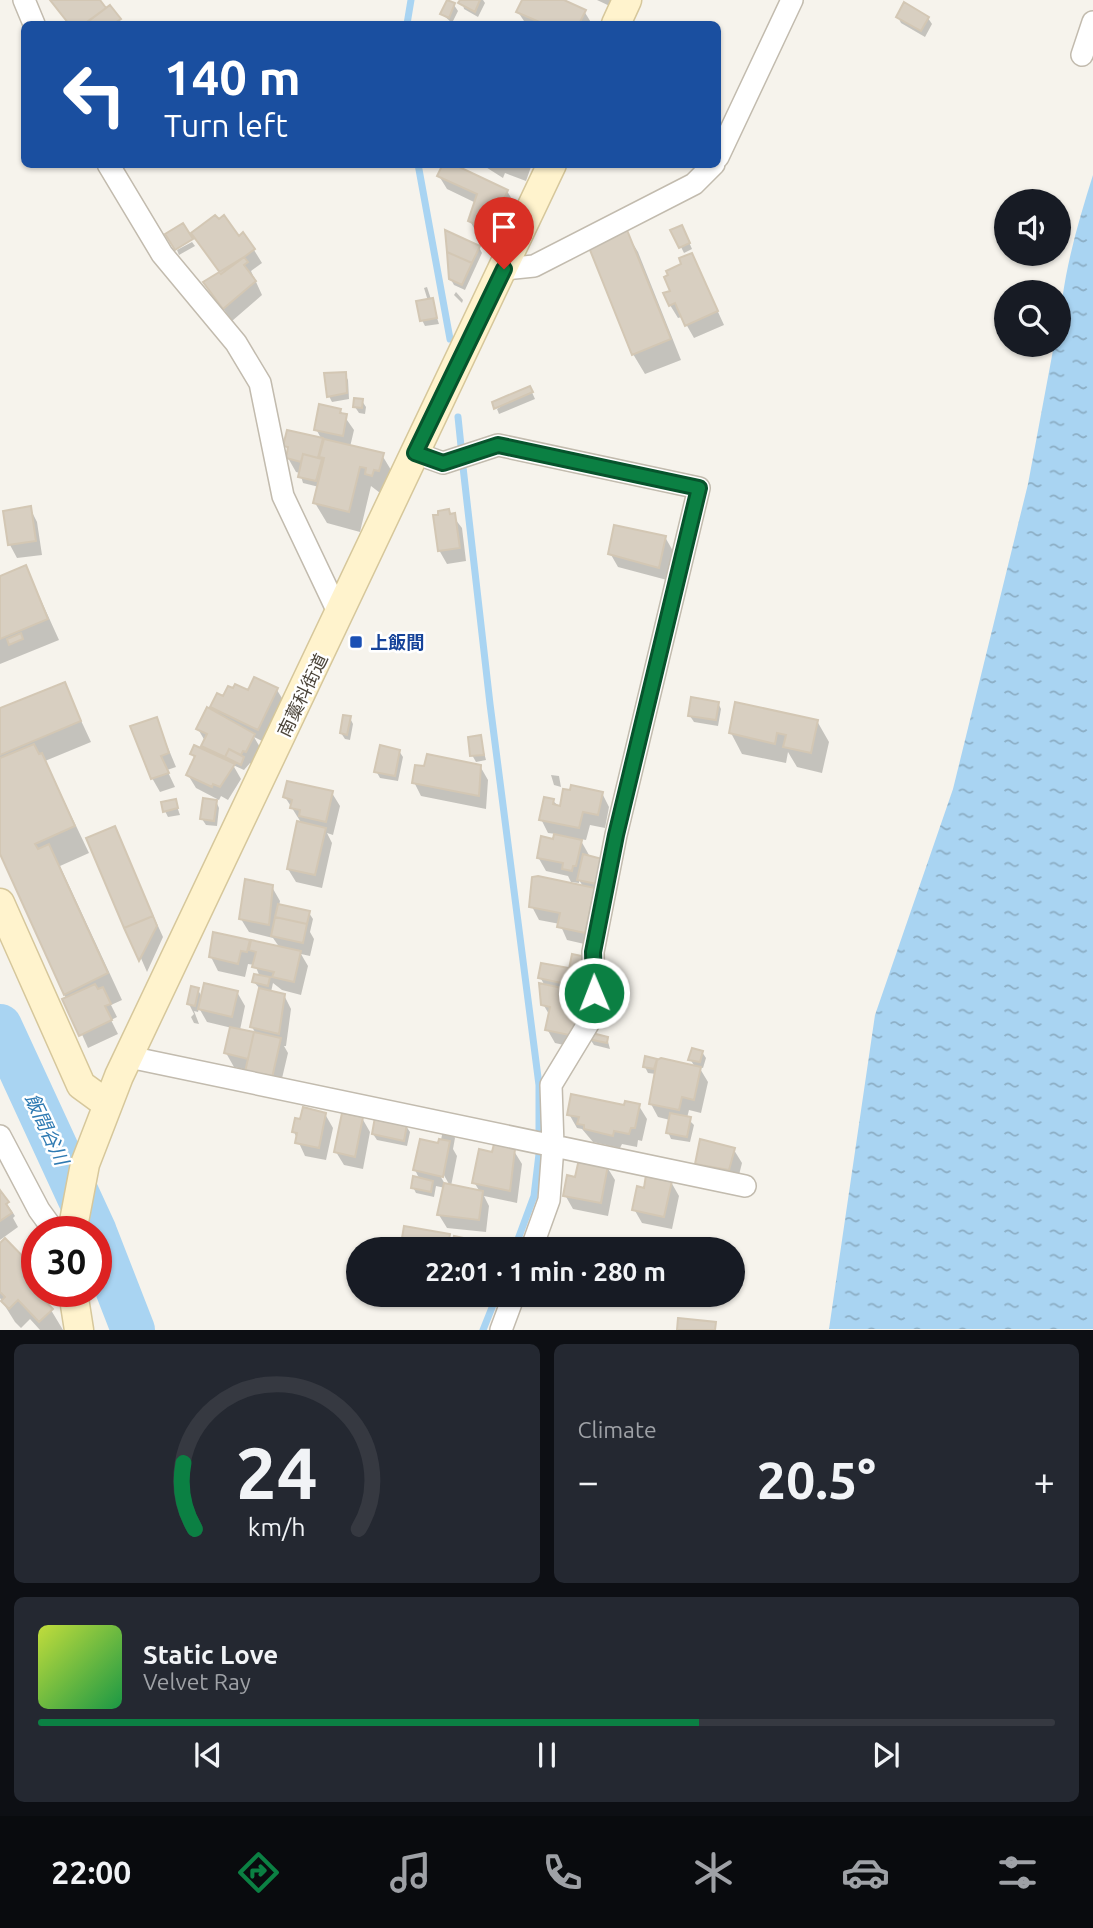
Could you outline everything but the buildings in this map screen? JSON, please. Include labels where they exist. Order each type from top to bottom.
[{"type":"main road","points":[[617,21],[627,0]]},
{"type":"main road","name":"南藁科街道","points":[[74,1216],[94,1136],[107,1104],[550,168]]},
{"type":"main road","points":[[0,904],[81,1085],[107,1104]]},
{"type":"main road","points":[[75,1307],[79,1329]]},
{"type":"street","points":[[24,0],[33,21]]},
{"type":"street","points":[[721,151],[792,0]]},
{"type":"street","points":[[1082,55],[1093,22]]},
{"type":"street","points":[[110,168],[162,254],[236,343],[260,383],[284,496],[340,616]]},
{"type":"street","points":[[504,269],[534,266],[694,184],[710,168]]},
{"type":"street","points":[[415,453],[443,463],[498,445],[699,488],[616,835],[596,939],[594,1014],[551,1085],[553,1146],[549,1200],[536,1237]]},
{"type":"street","points":[[129,1057],[746,1186]]},
{"type":"street","points":[[0,1136],[43,1216]]},
{"type":"street","points":[[501,1329],[509,1307]]},
{"type":"water","points":[[1093,175],[1093,1329],[829,1329],[875,1015],[953,789],[1028,484],[1052,357],[1071,357],[1071,280],[1066,280]]},
{"type":"waterway","points":[[408,21],[411,0]]},
{"type":"waterway","points":[[419,168],[450,339]]},
{"type":"waterway","points":[[458,417],[461,446]]},
{"type":"waterway","points":[[463,467],[490,704],[539,1085],[539,1154],[534,1196],[519,1237]]},
{"type":"waterway","name":"飯間谷川","points":[[0,1026],[88,1216]]},
{"type":"waterway","name":"飯間谷川","points":[[112,1276],[133,1330]]},
{"type":"waterway","points":[[483,1330],[492,1307]]},
{"type":"place","name":"上飯間","points":[[356,642]]},
{"type":"route","points":[[504,269],[415,453],[443,463],[498,445],[699,488],[616,835],[593,952],[594,993]]}]
